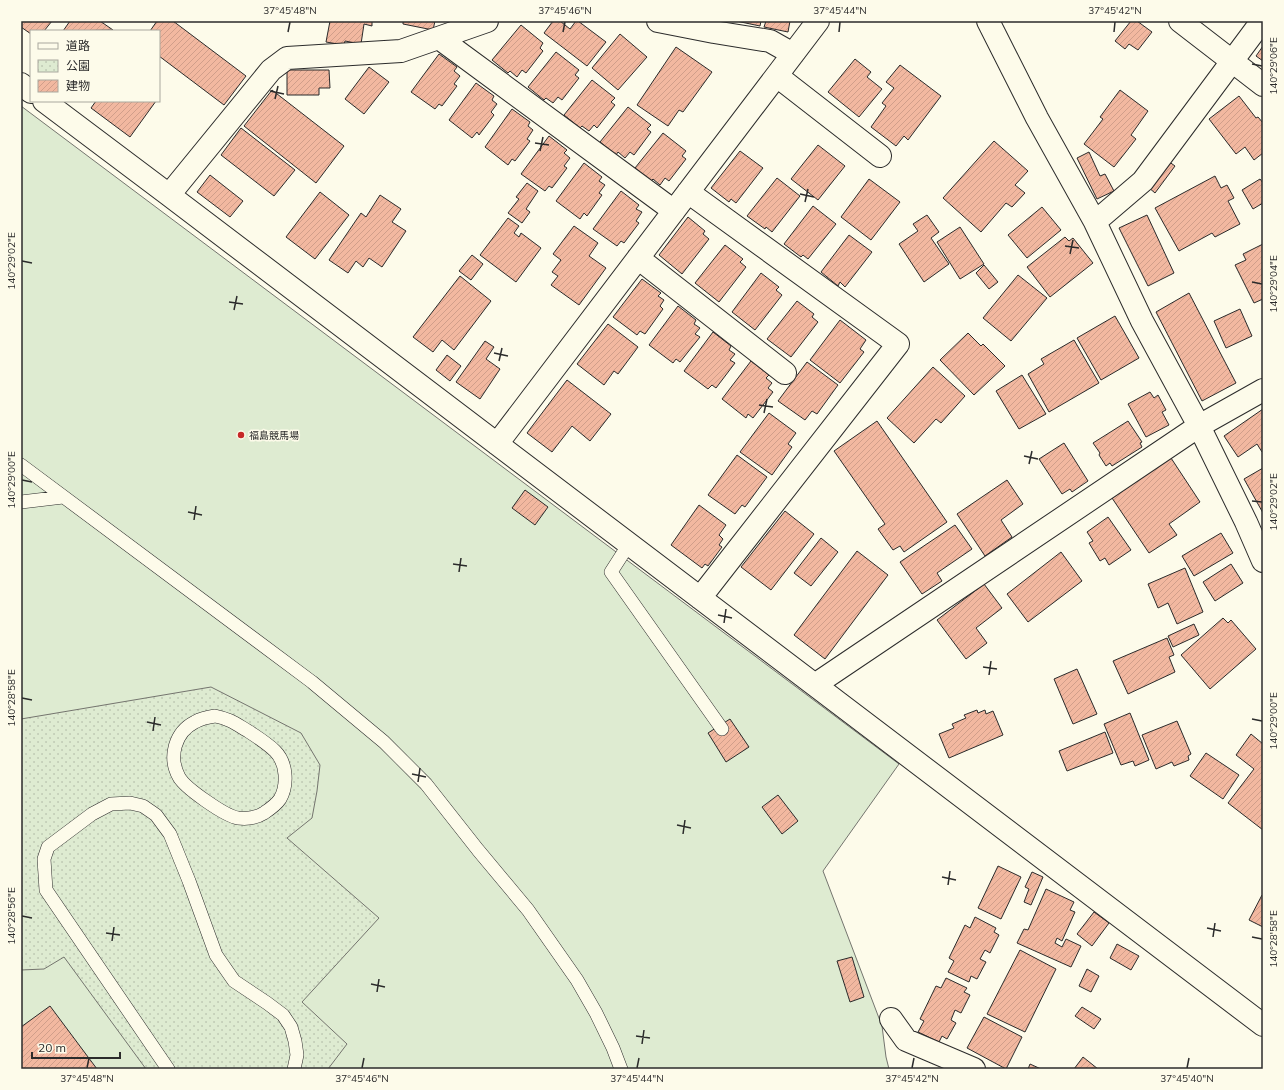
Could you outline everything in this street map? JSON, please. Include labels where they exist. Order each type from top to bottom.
[{"type":"street","points":[[169,194],[271,70],[287,58],[401,51],[487,21]]},
{"type":"street","points":[[658,21],[714,32],[770,40],[793,54]]},
{"type":"street","points":[[497,444],[818,21]]},
{"type":"street","points":[[988,21],[1037,118],[1095,222],[1142,321],[1199,426],[1246,522],[1263,561]]},
{"type":"street","points":[[1180,21],[1233,60],[1263,85]]},
{"type":"street","points":[[1095,222],[1143,181],[1262,21]]},
{"type":"street","points":[[440,38],[674,211]]},
{"type":"street","points":[[777,76],[880,156]]},
{"type":"street","points":[[21,84],[30,91]]},
{"type":"street","points":[[45,102],[169,194],[700,598],[816,684],[1263,1025]]},
{"type":"street","points":[[688,192],[898,344],[700,598]]},
{"type":"street","points":[[638,258],[785,373]]},
{"type":"street","points":[[816,684],[1199,426],[1263,390]]},
{"type":"street","points":[[891,1019],[906,1040],[974,1069]]},
{"type":"lane","points":[[21,465],[312,682],[384,742],[426,784],[528,910],[577,980],[596,1013],[613,1048],[621,1069]]},
{"type":"lane","points":[[21,502],[63,496]]},
{"type":"lane","points":[[629,544],[611,572],[722,729]]},
{"type":"lane","points":[[216,716],[227,718],[267,743],[283,762],[285,775],[284,787],[280,799],[261,815],[249,818],[236,818],[219,809],[185,785],[179,777],[175,767],[175,747],[179,738],[185,729],[194,722],[204,718],[216,716]]},
{"type":"lane","points":[[168,1069],[46,890],[44,859],[48,847],[92,814],[111,804],[130,803],[143,806],[156,815],[170,834],[190,881],[216,955],[234,981],[267,1003],[283,1016],[291,1027],[297,1055],[294,1069]]},
{"type":"green space","name":"福島競馬場","points":[[21,106],[899,764],[823,871],[882,1026],[889,1069],[21,1069]]},
{"type":"green space","points":[[211,687],[301,733],[320,765],[317,791],[312,818],[287,838],[379,918],[302,1002],[347,1044],[328,1069],[146,1069],[64,957],[44,969],[21,970],[21,719]]},
{"type":"building","points":[[21,21],[52,21],[45,30],[30,30],[30,33],[21,27]]},
{"type":"building","points":[[70,21],[100,21],[113,30],[64,30]]},
{"type":"building","points":[[157,21],[173,21],[246,76],[224,105],[160,57],[160,30],[151,30]]},
{"type":"building","points":[[330,21],[372,21],[372,26],[364,24],[361,44],[345,41],[344,45],[326,42]]},
{"type":"building","points":[[403,21],[435,21],[433,30],[403,24]]},
{"type":"building","points":[[553,21],[560,21],[570,29],[576,21],[578,21],[606,42],[587,66],[544,33]]},
{"type":"building","points":[[736,21],[761,21],[760,26]]},
{"type":"building","points":[[766,21],[790,21],[788,32],[764,27]]},
{"type":"building","points":[[1131,21],[1137,21],[1152,32],[1138,50],[1129,44],[1125,49],[1115,41]]},
{"type":"building","points":[[521,25],[543,43],[540,48],[543,51],[526,73],[522,70],[517,77],[510,71],[508,73],[492,60]]},
{"type":"building","points":[[620,34],[647,57],[618,90],[592,68]]},
{"type":"building","points":[[1263,46],[1263,61],[1256,56]]},
{"type":"building","points":[[676,47],[712,72],[683,112],[679,110],[668,126],[637,105]]},
{"type":"building","points":[[556,52],[579,70],[575,75],[579,78],[562,100],[558,97],[553,103],[546,98],[544,100],[528,87]]},
{"type":"building","points":[[439,54],[457,67],[454,71],[460,76],[454,84],[457,86],[442,106],[439,104],[435,109],[411,92]]},
{"type":"building","points":[[855,59],[871,72],[867,77],[882,89],[859,117],[828,92]]},
{"type":"building","points":[[900,65],[941,96],[908,140],[904,136],[896,146],[871,127],[886,106],[882,103],[894,88],[886,82]]},
{"type":"building","points":[[369,67],[389,82],[364,114],[345,99]]},
{"type":"building","points":[[287,70],[329,70],[330,88],[319,88],[319,95],[287,95]]},
{"type":"building","points":[[592,80],[615,98],[611,102],[615,105],[597,128],[594,125],[589,131],[582,126],[580,128],[564,115]]},
{"type":"building","points":[[476,83],[494,96],[492,100],[497,104],[491,112],[494,115],[479,135],[477,132],[472,138],[449,120]]},
{"type":"building","points":[[272,90],[344,146],[316,183],[244,126]]},
{"type":"building","points":[[1120,90],[1148,111],[1131,135],[1136,139],[1114,167],[1084,144],[1103,119],[1100,117]]},
{"type":"building","points":[[1239,96],[1256,118],[1258,117],[1263,123],[1263,153],[1254,160],[1245,147],[1236,154],[1209,119]]},
{"type":"building","points":[[95,102],[155,102],[130,137],[91,108]]},
{"type":"building","points":[[628,107],[651,125],[647,129],[651,132],[634,155],[630,152],[625,158],[618,152],[616,155],[600,142]]},
{"type":"building","points":[[512,109],[530,122],[528,126],[533,130],[527,139],[530,141],[515,161],[512,159],[508,165],[485,147]]},
{"type":"building","points":[[241,128],[295,170],[274,196],[221,155]]},
{"type":"building","points":[[663,133],[686,151],[682,156],[686,159],[669,181],[665,178],[660,185],[653,179],[651,181],[635,168]]},
{"type":"building","points":[[549,136],[567,150],[564,153],[570,158],[564,166],[567,168],[552,188],[549,186],[545,191],[521,174]]},
{"type":"building","points":[[994,141],[1028,171],[1015,185],[1025,193],[1012,207],[1006,203],[981,232],[943,198]]},
{"type":"building","points":[[818,145],[845,166],[818,200],[791,179]]},
{"type":"building","points":[[740,151],[763,168],[736,203],[731,199],[729,202],[711,188]]},
{"type":"building","points":[[1089,152],[1100,176],[1105,174],[1114,191],[1097,199],[1077,158]]},
{"type":"building","points":[[1168,161],[1175,166],[1155,193],[1148,187]]},
{"type":"building","points":[[584,163],[602,177],[599,181],[605,185],[599,193],[602,195],[587,216],[584,213],[580,219],[556,201]]},
{"type":"building","points":[[210,175],[243,201],[230,217],[197,192]]},
{"type":"building","points":[[1215,176],[1221,188],[1227,185],[1234,198],[1228,201],[1240,224],[1215,237],[1212,233],[1179,251],[1155,208]]},
{"type":"building","points":[[777,178],[800,196],[772,232],[766,227],[765,229],[747,216]]},
{"type":"building","points":[[869,179],[900,202],[871,240],[841,217]]},
{"type":"building","points":[[1260,179],[1263,183],[1263,203],[1253,209],[1242,190]]},
{"type":"building","points":[[527,183],[538,191],[526,209],[530,212],[522,223],[508,213],[519,199],[516,197]]},
{"type":"building","points":[[621,191],[639,205],[636,209],[642,212],[636,221],[639,223],[624,243],[621,241],[617,246],[593,229]]},
{"type":"building","points":[[320,192],[349,215],[315,259],[286,237]]},
{"type":"building","points":[[380,195],[401,209],[392,222],[406,231],[382,267],[369,258],[363,267],[356,261],[348,273],[329,260],[361,213],[366,217]]},
{"type":"building","points":[[813,206],[836,224],[808,259],[803,255],[801,257],[784,244]]},
{"type":"building","points":[[1042,207],[1061,230],[1027,258],[1008,235]]},
{"type":"building","points":[[927,215],[939,232],[931,238],[949,264],[924,282],[899,244],[918,231],[913,224]]},
{"type":"building","points":[[1147,215],[1174,273],[1148,286],[1119,228]]},
{"type":"building","points":[[688,217],[705,231],[703,234],[709,239],[682,274],[659,255]]},
{"type":"building","points":[[508,218],[519,226],[514,233],[519,237],[521,233],[541,248],[516,282],[480,255]]},
{"type":"building","points":[[574,226],[598,243],[589,256],[606,268],[579,305],[551,285],[558,276],[552,272],[561,260],[553,254]]},
{"type":"building","points":[[960,227],[984,264],[960,279],[937,242]]},
{"type":"building","points":[[849,235],[872,252],[845,287],[840,282],[838,286],[821,272]]},
{"type":"building","points":[[1065,237],[1069,241],[1073,238],[1093,263],[1050,297],[1027,267]]},
{"type":"building","points":[[1263,244],[1263,299],[1254,303],[1235,265],[1246,260],[1243,254]]},
{"type":"building","points":[[725,245],[743,259],[740,262],[746,267],[719,302],[695,283]]},
{"type":"building","points":[[472,255],[483,264],[471,280],[459,271]]},
{"type":"building","points":[[984,265],[998,282],[989,289],[976,273]]},
{"type":"building","points":[[761,273],[779,287],[776,290],[782,295],[755,330],[732,312]]},
{"type":"building","points":[[1018,275],[1047,298],[1011,341],[983,318]]},
{"type":"building","points":[[460,276],[491,301],[454,350],[442,340],[433,352],[413,337]]},
{"type":"building","points":[[642,279],[661,293],[658,296],[664,300],[660,306],[663,309],[645,334],[640,331],[637,335],[613,317]]},
{"type":"building","points":[[1189,293],[1236,383],[1202,401],[1156,312]]},
{"type":"building","points":[[797,301],[814,314],[812,317],[818,322],[791,357],[767,339]]},
{"type":"building","points":[[678,306],[696,320],[694,324],[700,328],[695,334],[700,337],[680,362],[676,359],[673,363],[649,345]]},
{"type":"building","points":[[1240,309],[1252,336],[1226,348],[1214,321]]},
{"type":"building","points":[[1115,316],[1139,358],[1101,380],[1077,338]]},
{"type":"building","points":[[840,320],[866,340],[860,349],[864,352],[840,383],[810,360]]},
{"type":"building","points":[[608,324],[638,347],[618,374],[614,371],[604,385],[577,364]]},
{"type":"building","points":[[713,332],[731,346],[729,350],[735,354],[730,360],[735,363],[716,388],[712,385],[708,389],[684,371]]},
{"type":"building","points":[[968,333],[981,346],[983,344],[1005,366],[974,395],[940,360]]},
{"type":"building","points":[[1074,340],[1099,383],[1049,412],[1028,374],[1044,364],[1041,359]]},
{"type":"building","points":[[485,341],[494,347],[486,359],[500,369],[480,399],[456,382]]},
{"type":"building","points":[[447,355],[461,366],[450,381],[436,370]]},
{"type":"building","points":[[751,361],[769,375],[766,378],[772,383],[768,388],[773,392],[753,418],[748,414],[746,418],[722,399]]},
{"type":"building","points":[[807,362],[838,385],[817,414],[812,411],[805,420],[778,401]]},
{"type":"building","points":[[933,367],[965,396],[941,423],[936,419],[914,443],[887,418]]},
{"type":"building","points":[[1022,375],[1046,414],[1019,429],[996,391]]},
{"type":"building","points":[[567,380],[611,414],[590,441],[572,426],[552,452],[527,433]]},
{"type":"building","points":[[1150,392],[1154,398],[1158,395],[1166,410],[1162,412],[1169,425],[1146,437],[1128,404]]},
{"type":"building","points":[[1263,409],[1263,451],[1262,452],[1257,444],[1238,457],[1224,436]]},
{"type":"building","points":[[769,413],[796,433],[788,444],[792,447],[772,475],[740,452]]},
{"type":"building","points":[[877,421],[947,522],[904,552],[900,546],[893,550],[878,529],[885,524],[834,451]]},
{"type":"building","points":[[1128,421],[1142,442],[1140,443],[1142,447],[1112,466],[1110,463],[1106,466],[1093,443]]},
{"type":"building","points":[[1064,443],[1088,481],[1072,492],[1070,489],[1062,494],[1039,459]]},
{"type":"building","points":[[737,455],[767,477],[745,507],[742,505],[735,514],[708,495]]},
{"type":"building","points":[[1171,458],[1200,502],[1169,524],[1177,535],[1149,553],[1112,498]]},
{"type":"building","points":[[1263,468],[1263,513],[1244,479]]},
{"type":"building","points":[[1007,480],[1023,504],[1001,520],[1012,537],[985,556],[957,514]]},
{"type":"building","points":[[525,490],[548,507],[535,525],[512,508]]},
{"type":"building","points":[[699,505],[726,525],[719,535],[723,539],[719,545],[722,547],[708,566],[705,564],[702,568],[671,545]]},
{"type":"building","points":[[785,511],[814,534],[771,590],[741,567]]},
{"type":"building","points":[[1108,517],[1131,550],[1109,565],[1105,558],[1100,561],[1089,543],[1093,541],[1087,532]]},
{"type":"building","points":[[955,525],[972,549],[937,573],[942,581],[922,594],[900,562]]},
{"type":"building","points":[[1221,533],[1233,553],[1194,576],[1182,556]]},
{"type":"building","points":[[821,538],[838,552],[811,586],[794,573]]},
{"type":"building","points":[[857,551],[888,575],[825,659],[794,635]]},
{"type":"building","points":[[1061,552],[1082,581],[1028,622],[1007,594]]},
{"type":"building","points":[[1231,564],[1243,583],[1215,601],[1203,582]]},
{"type":"building","points":[[1185,568],[1203,612],[1177,624],[1168,603],[1158,608],[1148,584]]},
{"type":"building","points":[[984,584],[1002,608],[976,628],[987,643],[966,659],[937,620]]},
{"type":"building","points":[[1223,618],[1228,623],[1231,620],[1256,649],[1210,689],[1181,655]]},
{"type":"building","points":[[1194,624],[1199,635],[1173,647],[1168,636]]},
{"type":"building","points":[[1167,638],[1174,655],[1169,657],[1175,672],[1128,694],[1113,661]]},
{"type":"building","points":[[1077,669],[1097,714],[1073,724],[1054,679]]},
{"type":"building","points":[[977,710],[978,713],[985,710],[986,714],[993,711],[1003,735],[949,758],[939,734],[954,728],[952,724],[966,718],[964,715]]},
{"type":"building","points":[[1130,713],[1149,760],[1135,766],[1133,761],[1121,765],[1104,724]]},
{"type":"building","points":[[730,719],[749,747],[726,762],[708,733]]},
{"type":"building","points":[[1177,721],[1191,754],[1188,756],[1189,760],[1174,766],[1172,762],[1156,769],[1142,735]]},
{"type":"building","points":[[1105,732],[1113,753],[1067,771],[1059,751]]},
{"type":"building","points":[[1251,734],[1263,744],[1263,830],[1228,803],[1254,769],[1236,755]]},
{"type":"building","points":[[1206,753],[1239,775],[1223,799],[1190,776]]},
{"type":"building","points":[[778,795],[798,821],[782,834],[762,807]]},
{"type":"building","points":[[998,866],[1021,877],[1001,919],[978,908]]},
{"type":"building","points":[[1032,872],[1043,877],[1031,905],[1024,902],[1029,889],[1025,887]]},
{"type":"building","points":[[1046,889],[1074,902],[1070,910],[1075,912],[1062,941],[1057,938],[1055,943],[1062,947],[1066,939],[1081,946],[1071,967],[1017,943],[1024,929],[1028,930]]},
{"type":"building","points":[[1263,895],[1263,927],[1249,920]]},
{"type":"building","points":[[1094,912],[1109,923],[1092,946],[1077,934]]},
{"type":"building","points":[[975,917],[996,928],[994,932],[999,935],[990,953],[985,950],[980,959],[986,962],[977,979],[971,976],[969,982],[948,972],[954,961],[949,958],[965,925],[970,928]]},
{"type":"building","points":[[1117,944],[1139,956],[1131,970],[1110,958]]},
{"type":"building","points":[[1020,950],[1056,969],[1025,1032],[987,1014]]},
{"type":"building","points":[[852,957],[864,997],[850,1002],[837,961]]},
{"type":"building","points":[[1087,969],[1099,976],[1091,992],[1079,986]]},
{"type":"building","points":[[946,978],[967,988],[964,992],[970,995],[961,1013],[955,1010],[951,1020],[956,1023],[947,1039],[942,1036],[939,1042],[918,1032],[924,1021],[920,1019],[936,986],[941,988]]},
{"type":"building","points":[[50,1006],[97,1069],[21,1069],[21,1027]]},
{"type":"building","points":[[1082,1007],[1101,1019],[1094,1029],[1075,1016]]},
{"type":"building","points":[[984,1017],[1022,1037],[1006,1069],[967,1048]]},
{"type":"building","points":[[1083,1057],[1098,1069],[1074,1069]]},
{"type":"building","points":[[1030,1064],[1041,1069],[1028,1069]]},
{"type":"place","name":"福島競馬場","points":[[241,435]]}]
